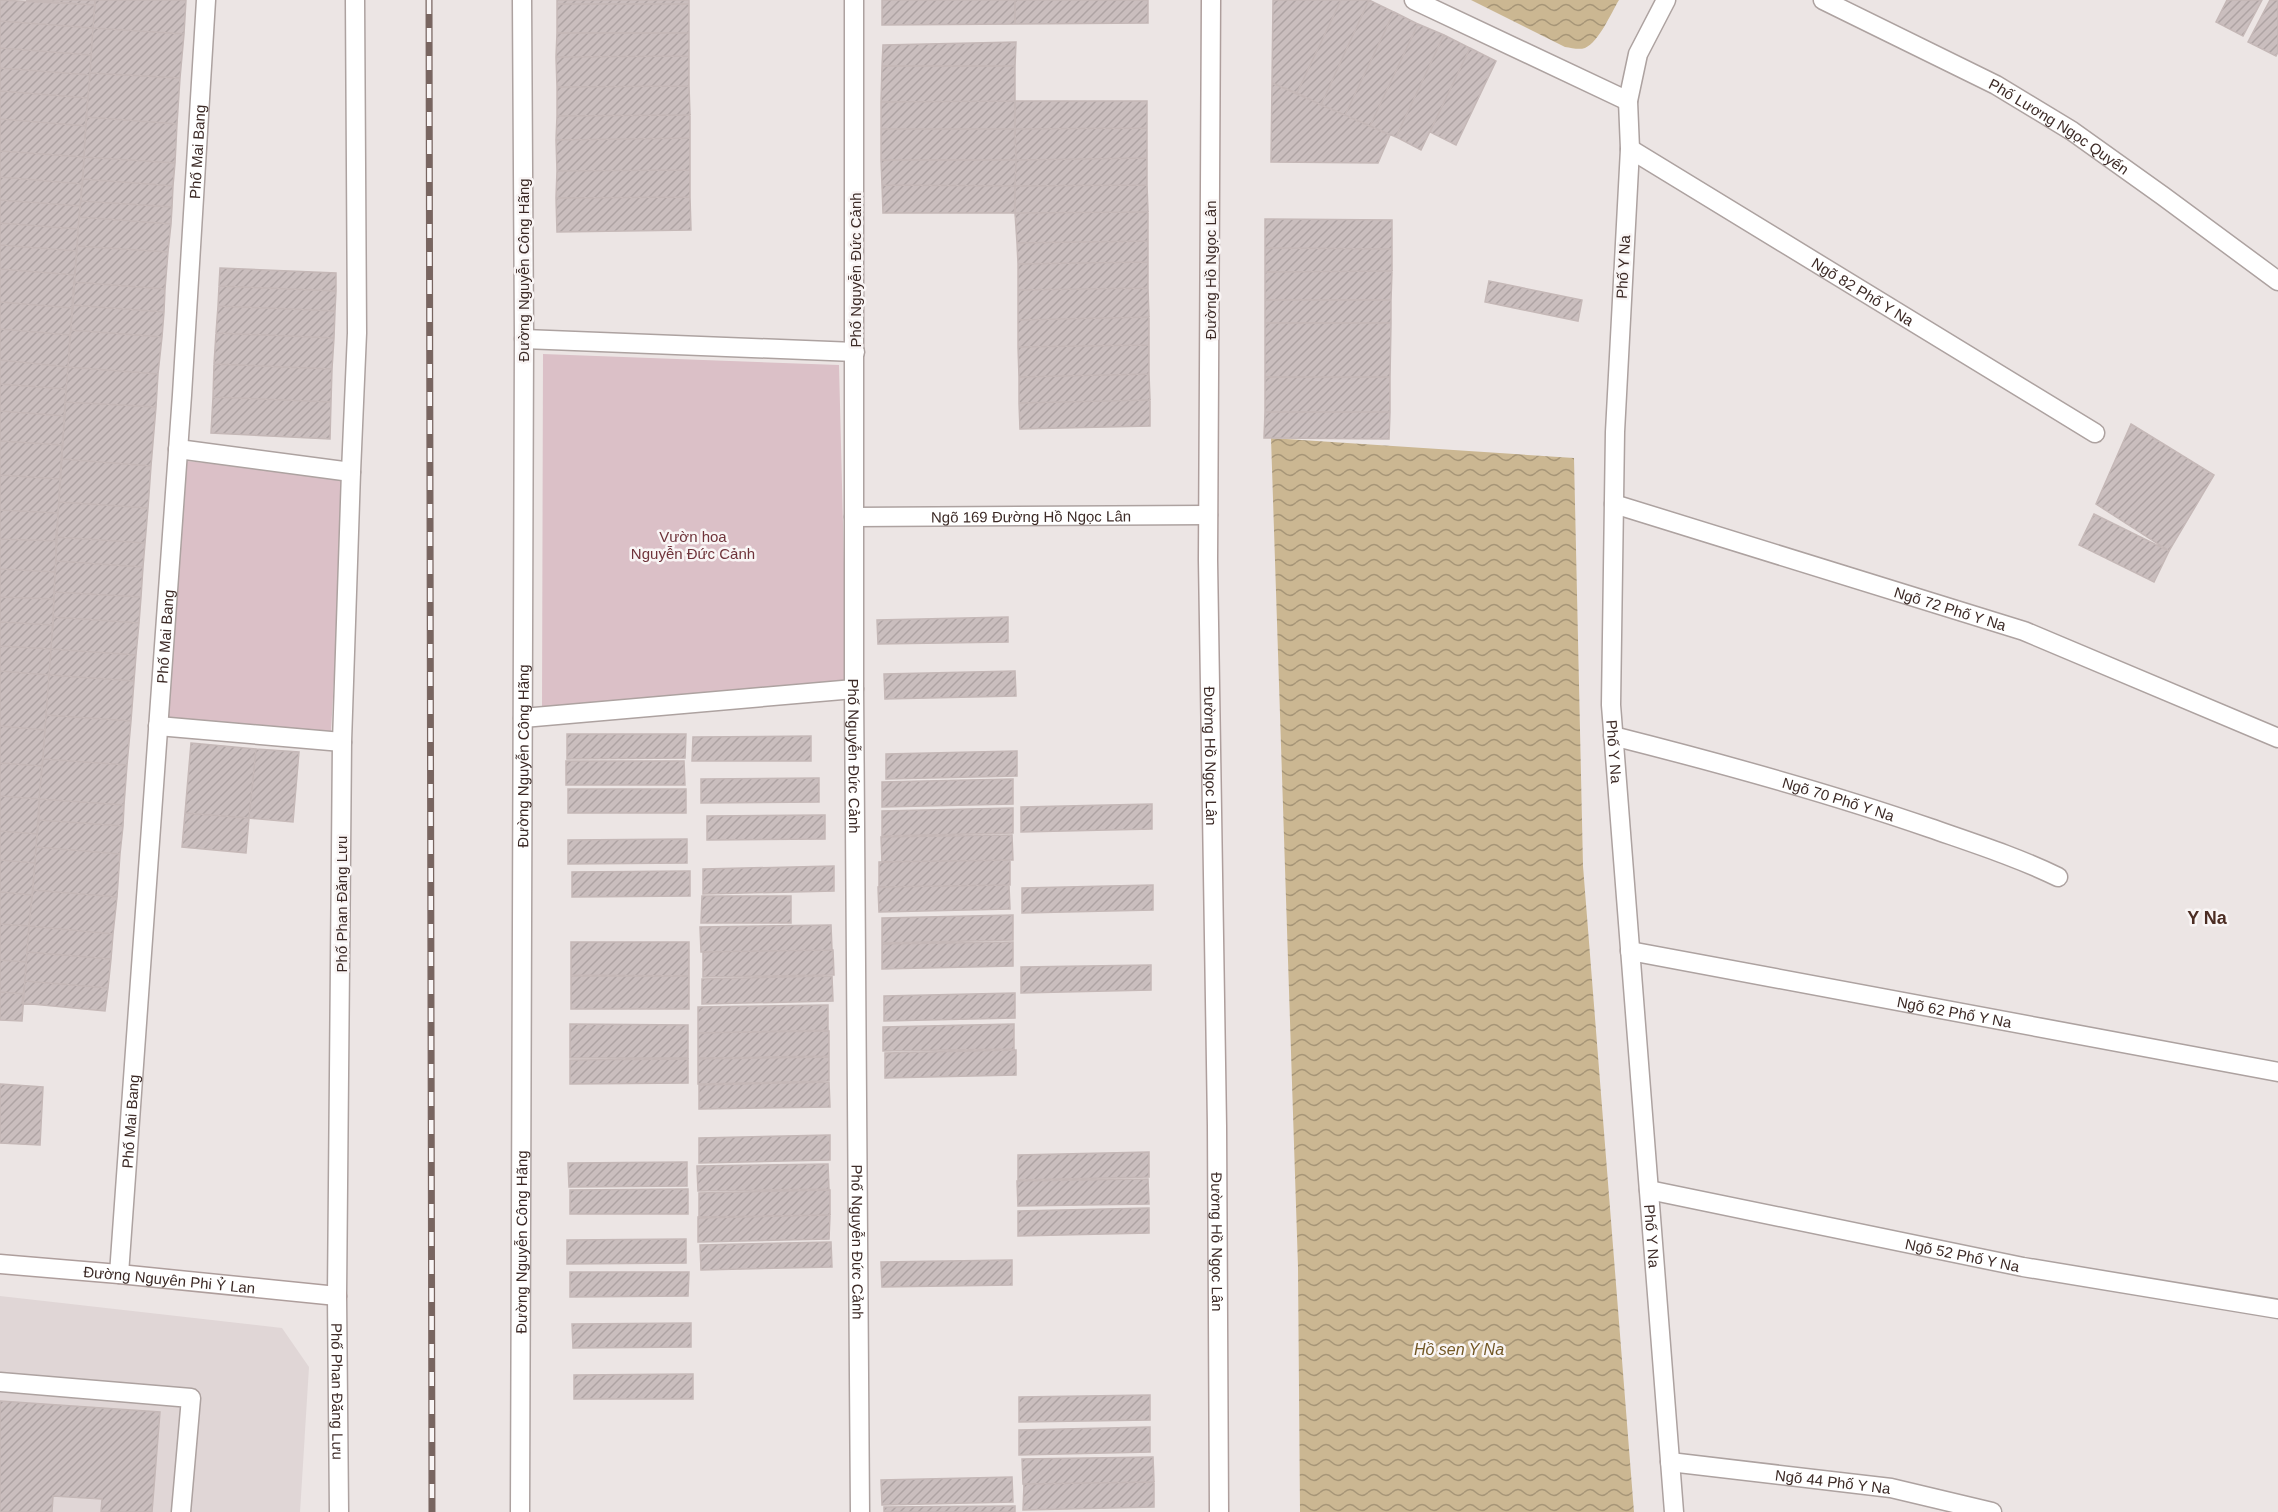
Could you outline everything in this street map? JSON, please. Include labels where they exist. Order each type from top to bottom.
[{"type":"street","name":"Phố Mai Bang","points":[[119,1274],[178,449],[206,0]]},
{"type":"street","name":"Phố Phan Đăng Lưu","points":[[339,1512],[337,1296],[342,742],[357,333],[355,0]]},
{"type":"street","name":"Đường Nguyễn Công Hãng","points":[[520,1512],[524,339],[522,0]]},
{"type":"street","name":"Phố Nguyễn Đức Cảnh","points":[[854,0],[854,689],[860,1512]]},
{"type":"street","name":"Đường Hồ Ngọc Lân","points":[[1211,0],[1208,515],[1220,1512]]},
{"type":"street","points":[[1414,0],[1628,101]]},
{"type":"street","name":"Phố Y Na","points":[[1666,0],[1638,54],[1628,101],[1629,150],[1615,432],[1611,705],[1674,1512]]},
{"type":"street","name":"Phố Lương Ngọc Quyến","points":[[1831,2],[1996,85],[2053,120],[2163,196],[2278,281]]},
{"type":"street","name":"Ngõ 82 Phố Y Na","points":[[1629,150],[2095,433]]},
{"type":"street","points":[[524,339],[855,352]]},
{"type":"street","points":[[178,449],[351,472]]},
{"type":"street","name":"Ngõ 72 Phố Y Na","points":[[1614,504],[2024,631],[2278,738]]},
{"type":"street","name":"Ngõ 169 Đường Hồ Ngọc Lân","points":[[854,517],[1208,515]]},
{"type":"street","points":[[523,718],[854,689]]},
{"type":"street","points":[[158,726],[342,742]]},
{"type":"street","name":"Ngõ 70 Phố Y Na","points":[[1613,736],[1860,804],[2027,862],[2058,877]]},
{"type":"street","name":"Ngõ 62 Phố Y Na","points":[[1630,951],[2278,1072]]},
{"type":"street","name":"Ngõ 52 Phố Y Na","points":[[1648,1191],[2023,1267],[2278,1309]]},
{"type":"street","name":"Đường Nguyên Phi Ỷ Lan","points":[[0,1264],[337,1296]]},
{"type":"street","points":[[0,1382],[191,1398],[181,1512]]},
{"type":"street","name":"Ngõ 44 Phố Y Na","points":[[1670,1462],[1891,1488],[1992,1512]]},
{"type":"shaded area","points":[[0,1296],[282,1328],[309,1367],[300,1512],[0,1512]]},
{"type":"green space","name":"Vườn hoa Nguyễn Đức Cảnh","points":[[543,354],[839,365],[847,684],[542,710]]},
{"type":"green space","points":[[187,461],[341,478],[345,483],[331,732],[326,736],[167,724],[182,468]]},
{"type":"water","points":[[1471,0],[1619,0],[1595,40],[1580,49],[1565,47]]},
{"type":"water","name":"Hồ sen Y Na","points":[[1271,438],[1574,458],[1583,866],[1634,1512],[1300,1512],[1298,1267]]},
{"type":"building","points":[[0,0],[95,5],[93,28],[0,21]]},
{"type":"building","points":[[26,0],[95,0],[95,5]]},
{"type":"building","points":[[95,0],[186,0],[184,34],[93,28]]},
{"type":"building","points":[[557,0],[689,0],[689,4],[557,4]]},
{"type":"building","points":[[882,0],[1015,0],[1015,24],[882,25]]},
{"type":"building","points":[[1015,0],[1148,0],[1148,23],[1015,24]]},
{"type":"building","points":[[1273,0],[1341,0],[1297,93],[1272,83]]},
{"type":"building","points":[[1341,0],[1369,0],[1321,105],[1297,93]]},
{"type":"building","points":[[1369,0],[1394,12],[1345,115],[1321,105]]},
{"type":"building","points":[[2227,0],[2262,0],[2243,36],[2216,22]]},
{"type":"building","points":[[2270,0],[2278,0],[2278,52],[2276,56],[2248,42]]},
{"type":"building","points":[[557,4],[689,4],[689,33],[557,33]]},
{"type":"building","points":[[1394,12],[1418,24],[1370,126],[1345,115]]},
{"type":"building","points":[[0,21],[93,28],[91,55],[0,48]]},
{"type":"building","points":[[1418,24],[1444,35],[1396,137],[1370,126]]},
{"type":"building","points":[[93,28],[184,34],[180,78],[90,73]]},
{"type":"building","points":[[557,33],[689,33],[689,56],[556,57]]},
{"type":"building","points":[[1444,35],[1470,48],[1421,150],[1396,137]]},
{"type":"building","points":[[1016,42],[1015,66],[882,66],[883,45]]},
{"type":"building","points":[[0,48],[91,55],[90,75],[0,68]]},
{"type":"building","points":[[1470,48],[1496,61],[1456,145],[1430,132]]},
{"type":"building","points":[[689,56],[689,86],[557,87],[556,57]]},
{"type":"building","points":[[882,66],[1015,66],[1015,101],[881,102]]},
{"type":"building","points":[[0,68],[90,75],[88,98],[0,91]]},
{"type":"building","points":[[90,73],[180,78],[177,124],[86,117]]},
{"type":"building","points":[[1272,83],[1390,135],[1378,163],[1271,162]]},
{"type":"building","points":[[689,86],[690,115],[557,116],[557,87]]},
{"type":"building","points":[[0,91],[88,98],[86,126],[0,119]]},
{"type":"building","points":[[1015,101],[1015,129],[881,129],[881,102]]},
{"type":"building","points":[[1015,101],[1147,101],[1147,128],[1015,129]]},
{"type":"building","points":[[690,115],[690,138],[556,140],[557,116]]},
{"type":"building","points":[[86,117],[177,124],[175,163],[84,157]]},
{"type":"building","points":[[0,119],[86,126],[84,157],[0,151]]},
{"type":"building","points":[[1147,128],[1147,158],[1016,160],[1015,129]]},
{"type":"building","points":[[881,129],[1015,129],[1016,160],[881,160]]},
{"type":"building","points":[[690,138],[690,170],[557,171],[556,140]]},
{"type":"building","points":[[0,151],[84,157],[82,184],[0,177]]},
{"type":"building","points":[[84,157],[175,163],[173,186],[83,179]]},
{"type":"building","points":[[1147,158],[1147,185],[1015,186],[1016,160]]},
{"type":"building","points":[[881,160],[1016,160],[1015,186],[882,185]]},
{"type":"building","points":[[690,170],[690,197],[556,198],[557,171]]},
{"type":"building","points":[[0,177],[82,184],[80,206],[0,200]]},
{"type":"building","points":[[83,179],[173,186],[172,207],[81,201]]},
{"type":"building","points":[[882,185],[1015,186],[1015,213],[883,213]]},
{"type":"building","points":[[1147,185],[1148,212],[1015,213],[1015,186]]},
{"type":"building","points":[[690,197],[691,230],[557,232],[556,198]]},
{"type":"building","points":[[0,200],[80,206],[78,229],[0,223]]},
{"type":"building","points":[[81,201],[172,207],[171,224],[79,217]]},
{"type":"building","points":[[1148,212],[1148,241],[1017,243],[1015,213]]},
{"type":"building","points":[[79,217],[171,224],[168,252],[77,246]]},
{"type":"building","points":[[1265,219],[1392,220],[1392,249],[1265,248]]},
{"type":"building","points":[[0,223],[78,229],[77,251],[0,245]]},
{"type":"building","points":[[1148,241],[1148,262],[1018,264],[1017,243]]},
{"type":"building","points":[[0,245],[77,251],[75,275],[0,269]]},
{"type":"building","points":[[77,246],[168,252],[165,289],[74,282]]},
{"type":"building","points":[[1265,248],[1392,249],[1392,271],[1265,272]]},
{"type":"building","points":[[1148,262],[1148,288],[1018,290],[1018,264]]},
{"type":"building","points":[[220,268],[336,273],[336,291],[219,286]]},
{"type":"building","points":[[0,269],[75,275],[73,308],[0,302]]},
{"type":"building","points":[[1392,271],[1391,300],[1265,300],[1265,272]]},
{"type":"building","points":[[1489,281],[1582,300],[1578,321],[1485,302]]},
{"type":"building","points":[[74,282],[165,289],[164,312],[72,305]]},
{"type":"building","points":[[219,286],[336,291],[335,311],[218,306]]},
{"type":"building","points":[[1148,288],[1149,317],[1018,320],[1018,290]]},
{"type":"building","points":[[1265,300],[1391,300],[1391,323],[1265,323]]},
{"type":"building","points":[[0,302],[73,308],[70,335],[0,329]]},
{"type":"building","points":[[72,305],[164,312],[162,337],[71,330]]},
{"type":"building","points":[[218,306],[335,311],[334,338],[216,333]]},
{"type":"building","points":[[1149,317],[1149,345],[1018,347],[1018,320]]},
{"type":"building","points":[[1265,323],[1391,323],[1390,377],[1265,377]]},
{"type":"building","points":[[0,329],[70,335],[68,367],[0,360]]},
{"type":"building","points":[[71,330],[162,337],[158,374],[68,367]]},
{"type":"building","points":[[216,333],[334,338],[332,369],[214,364]]},
{"type":"building","points":[[1149,345],[1149,374],[1019,377],[1018,347]]},
{"type":"building","points":[[0,360],[68,367],[66,389],[0,384]]},
{"type":"building","points":[[214,364],[332,369],[331,402],[213,397]]},
{"type":"building","points":[[68,367],[158,374],[156,407],[65,402]]},
{"type":"building","points":[[1149,374],[1150,400],[1019,403],[1019,377]]},
{"type":"building","points":[[1265,377],[1390,377],[1390,412],[1265,412]]},
{"type":"building","points":[[0,384],[66,389],[65,416],[0,411]]},
{"type":"building","points":[[213,397],[331,402],[330,439],[211,433]]},
{"type":"building","points":[[1150,400],[1150,426],[1020,429],[1019,403]]},
{"type":"building","points":[[65,402],[156,407],[151,466],[62,459]]},
{"type":"building","points":[[0,411],[65,416],[62,445],[0,441]]},
{"type":"building","points":[[1265,412],[1390,412],[1389,439],[1264,438]]},
{"type":"building","points":[[2131,424],[2214,475],[2169,551],[2096,504]]},
{"type":"building","points":[[0,441],[62,445],[60,479],[0,475]]},
{"type":"building","points":[[62,459],[151,466],[148,508],[59,502]]},
{"type":"building","points":[[0,475],[60,479],[58,513],[0,510]]},
{"type":"building","points":[[59,502],[148,508],[145,543],[56,537]]},
{"type":"building","points":[[0,510],[58,513],[57,541],[0,539]]},
{"type":"building","points":[[2094,514],[2169,551],[2154,582],[2079,545]]},
{"type":"building","points":[[56,537],[145,543],[143,567],[56,561]]},
{"type":"building","points":[[0,539],[57,541],[55,572],[0,569]]},
{"type":"building","points":[[56,561],[143,567],[141,597],[54,592]]},
{"type":"building","points":[[0,569],[55,572],[54,599],[0,597]]},
{"type":"building","points":[[54,592],[141,597],[139,623],[53,617]]},
{"type":"building","points":[[0,597],[54,599],[53,625],[0,622]]},
{"type":"building","points":[[53,617],[139,623],[136,655],[51,649]]},
{"type":"building","points":[[1008,617],[1008,642],[878,644],[877,620]]},
{"type":"building","points":[[0,622],[53,625],[51,649],[0,646]]},
{"type":"building","points":[[0,646],[51,649],[49,675],[0,671]]},
{"type":"building","points":[[51,649],[136,655],[134,681],[49,675]]},
{"type":"building","points":[[0,671],[49,675],[45,730],[0,726]]},
{"type":"building","points":[[1015,671],[1016,696],[885,699],[884,674]]},
{"type":"building","points":[[49,675],[134,681],[131,721],[46,715]]},
{"type":"building","points":[[46,715],[131,721],[127,765],[43,759]]},
{"type":"building","points":[[0,726],[45,730],[42,766],[0,763]]},
{"type":"building","points":[[567,734],[686,734],[685,758],[567,759]]},
{"type":"building","points":[[811,736],[811,761],[692,761],[693,737]]},
{"type":"building","points":[[191,743],[256,749],[249,818],[185,813]]},
{"type":"building","points":[[256,749],[299,752],[293,822],[249,818]]},
{"type":"building","points":[[1017,751],[1017,776],[886,779],[886,754]]},
{"type":"building","points":[[43,759],[127,765],[124,805],[39,799]]},
{"type":"building","points":[[566,761],[684,761],[685,785],[566,785]]},
{"type":"building","points":[[0,763],[42,766],[39,799],[0,796]]},
{"type":"building","points":[[819,778],[819,802],[701,803],[701,779]]},
{"type":"building","points":[[1013,779],[1013,804],[882,807],[882,782]]},
{"type":"building","points":[[568,789],[686,789],[686,813],[568,813]]},
{"type":"building","points":[[0,796],[39,799],[37,834],[0,831]]},
{"type":"building","points":[[39,799],[124,805],[123,826],[39,820]]},
{"type":"building","points":[[1152,804],[1152,829],[1021,832],[1021,807]]},
{"type":"building","points":[[1013,808],[1013,833],[882,836],[882,811]]},
{"type":"building","points":[[185,813],[249,818],[246,853],[182,847]]},
{"type":"building","points":[[825,815],[825,839],[707,840],[707,816]]},
{"type":"building","points":[[39,820],[123,826],[120,854],[36,847]]},
{"type":"building","points":[[0,831],[37,834],[35,863],[0,860]]},
{"type":"building","points":[[1012,835],[1013,860],[882,862],[881,837]]},
{"type":"building","points":[[687,839],[687,863],[568,864],[568,840]]},
{"type":"building","points":[[36,847],[120,854],[117,897],[33,890]]},
{"type":"building","points":[[0,860],[35,863],[32,895],[0,892]]},
{"type":"building","points":[[1010,860],[1010,885],[879,887],[879,862]]},
{"type":"building","points":[[834,866],[834,891],[703,894],[703,869]]},
{"type":"building","points":[[690,871],[690,896],[572,897],[572,872]]},
{"type":"building","points":[[1009,885],[1010,909],[879,912],[878,887]]},
{"type":"building","points":[[1153,885],[1153,910],[1022,913],[1022,888]]},
{"type":"building","points":[[33,890],[117,897],[113,934],[29,926]]},
{"type":"building","points":[[0,892],[32,895],[29,926],[0,924]]},
{"type":"building","points":[[702,896],[791,896],[791,923],[701,923]]},
{"type":"building","points":[[1013,915],[1013,940],[882,943],[882,918]]},
{"type":"building","points":[[0,924],[29,926],[26,962],[0,960]]},
{"type":"building","points":[[831,925],[832,950],[701,952],[700,927]]},
{"type":"building","points":[[29,926],[113,934],[111,959],[27,952]]},
{"type":"building","points":[[571,942],[689,942],[689,976],[571,975]]},
{"type":"building","points":[[1013,942],[1013,966],[882,969],[882,944]]},
{"type":"building","points":[[833,950],[834,975],[703,977],[703,952]]},
{"type":"building","points":[[27,952],[111,959],[108,988],[25,981]]},
{"type":"building","points":[[0,960],[26,962],[24,994],[0,992]]},
{"type":"building","points":[[1151,965],[1151,990],[1021,993],[1021,967]]},
{"type":"building","points":[[571,976],[689,976],[689,1009],[571,1009]]},
{"type":"building","points":[[832,976],[833,1001],[702,1004],[702,979]]},
{"type":"building","points":[[25,981],[108,988],[105,1011],[22,1003]]},
{"type":"building","points":[[0,992],[24,994],[22,1021],[0,1020]]},
{"type":"building","points":[[1015,993],[1015,1018],[884,1021],[884,996]]},
{"type":"building","points":[[828,1005],[828,1030],[698,1033],[698,1007]]},
{"type":"building","points":[[570,1024],[688,1025],[688,1058],[570,1058]]},
{"type":"building","points":[[1014,1024],[1014,1049],[883,1051],[883,1027]]},
{"type":"building","points":[[829,1031],[829,1056],[698,1058],[698,1033]]},
{"type":"building","points":[[1016,1050],[1016,1075],[885,1078],[885,1053]]},
{"type":"building","points":[[829,1057],[829,1081],[698,1084],[698,1059]]},
{"type":"building","points":[[688,1059],[688,1083],[570,1084],[570,1060]]},
{"type":"building","points":[[829,1082],[830,1107],[699,1109],[699,1085]]},
{"type":"building","points":[[0,1084],[43,1087],[40,1145],[0,1143]]},
{"type":"building","points":[[830,1135],[830,1160],[699,1163],[699,1138]]},
{"type":"building","points":[[1149,1152],[1149,1177],[1018,1180],[1018,1155]]},
{"type":"building","points":[[687,1162],[687,1186],[569,1187],[568,1163]]},
{"type":"building","points":[[828,1164],[829,1189],[698,1191],[697,1166]]},
{"type":"building","points":[[1148,1179],[1149,1204],[1018,1206],[1017,1181]]},
{"type":"building","points":[[688,1189],[688,1214],[570,1214],[570,1190]]},
{"type":"building","points":[[830,1190],[830,1215],[699,1218],[699,1193]]},
{"type":"building","points":[[1149,1208],[1149,1233],[1018,1236],[1018,1211]]},
{"type":"building","points":[[830,1215],[829,1239],[698,1242],[698,1217]]},
{"type":"building","points":[[686,1239],[686,1263],[567,1264],[567,1240]]},
{"type":"building","points":[[831,1242],[832,1267],[701,1270],[700,1245]]},
{"type":"building","points":[[1012,1260],[1012,1285],[882,1287],[881,1262]]},
{"type":"building","points":[[570,1272],[689,1272],[688,1296],[570,1297]]},
{"type":"building","points":[[691,1323],[691,1347],[573,1348],[572,1324]]},
{"type":"building","points":[[693,1374],[693,1399],[574,1399],[574,1375]]},
{"type":"building","points":[[1150,1395],[1150,1420],[1019,1422],[1019,1397]]},
{"type":"building","points":[[0,1401],[160,1412],[152,1512],[101,1512],[102,1499],[53,1496],[52,1512],[0,1512]]},
{"type":"building","points":[[1150,1427],[1150,1452],[1019,1455],[1019,1430]]},
{"type":"building","points":[[1153,1457],[1154,1482],[1023,1484],[1022,1459]]},
{"type":"building","points":[[1012,1477],[1013,1502],[882,1505],[881,1480]]},
{"type":"building","points":[[1154,1482],[1154,1507],[1023,1510],[1024,1484]]},
{"type":"building","points":[[1015,1506],[1015,1512],[884,1512],[884,1507]]},
{"type":"railway","points":[[429,0],[432,1512]]},
{"type":"district","name":"Y Na","points":[[2207,918]]}]
